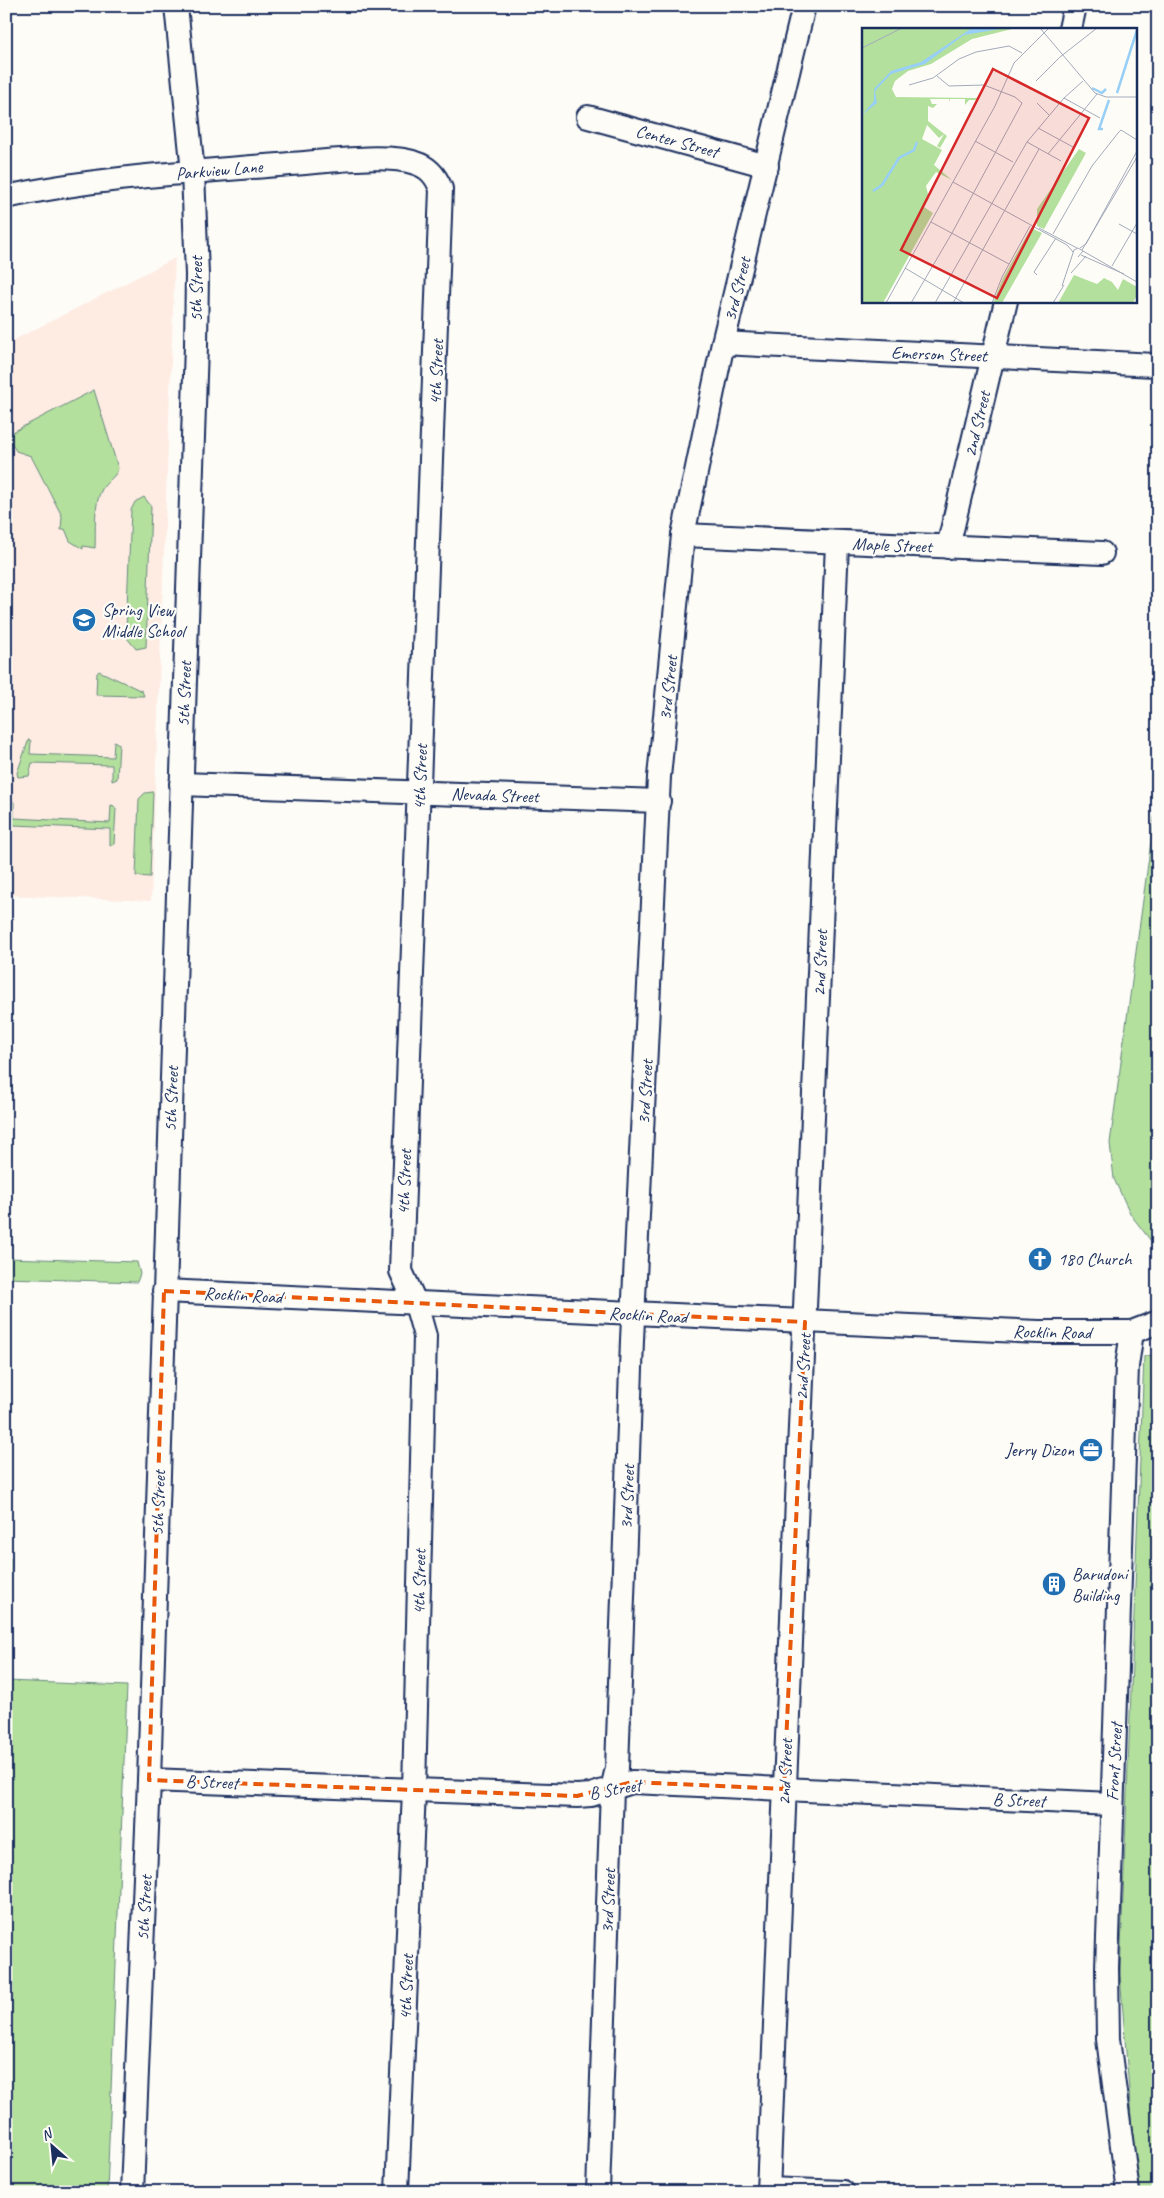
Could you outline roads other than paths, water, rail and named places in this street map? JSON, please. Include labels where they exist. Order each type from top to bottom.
[{"type":"street","name":"5th Street","points":[[132,2192],[149,1780],[196,345],[197,274],[193,172],[176,6]]},
{"type":"street","name":"3rd Street","points":[[598,2192],[612,1789],[617,1768],[634,1314],[659,800],[683,535],[723,343],[804,6]]},
{"type":"street","points":[[1070,28],[1075,6]]},
{"type":"street","name":"Center Street","points":[[588,117],[766,166]]},
{"type":"street","name":"Parkview Lane","points":[[6,197],[61,187],[193,172],[342,160],[392,159],[414,162],[430,170]]},
{"type":"street","name":"4th Street","points":[[397,2192],[414,1790],[425,1336],[416,1304],[401,1271],[442,208],[441,188],[430,170]]},
{"type":"street","name":"2nd Street","points":[[948,547],[1006,302]]},
{"type":"street","name":"Emerson Street","points":[[723,343],[1155,365]]},
{"type":"street","name":"Maple Street","points":[[683,535],[1102,553]]},
{"type":"street","name":"2nd Street","points":[[768,2190],[837,543]]},
{"type":"street","name":"Nevada Street","points":[[181,784],[659,800]]},
{"type":"street","name":"Rocklin Road","points":[[164,1291],[1039,1332],[1132,1332],[1158,1338]]},
{"type":"street","name":"Rocklin Road","points":[[1132,1332],[1158,1322]]},
{"type":"street","name":"Front Street","points":[[1128,2192],[1108,2039],[1111,1804],[1119,1660],[1127,1366],[1132,1332]]},
{"type":"street","name":"B Street","points":[[149,1780],[577,1796],[612,1789],[632,1782],[1111,1804]]},
{"type":"street","points":[[768,2190],[843,2192]]},
{"type":"place","name":"Spring View Middle School","points":[[84,620]]},
{"type":"place","name":"180 Church","points":[[1040,1259]]},
{"type":"place","name":"Jerry Dizon","points":[[1091,1450]]},
{"type":"place","name":"Barudoni Building","points":[[1054,1584]]}]
